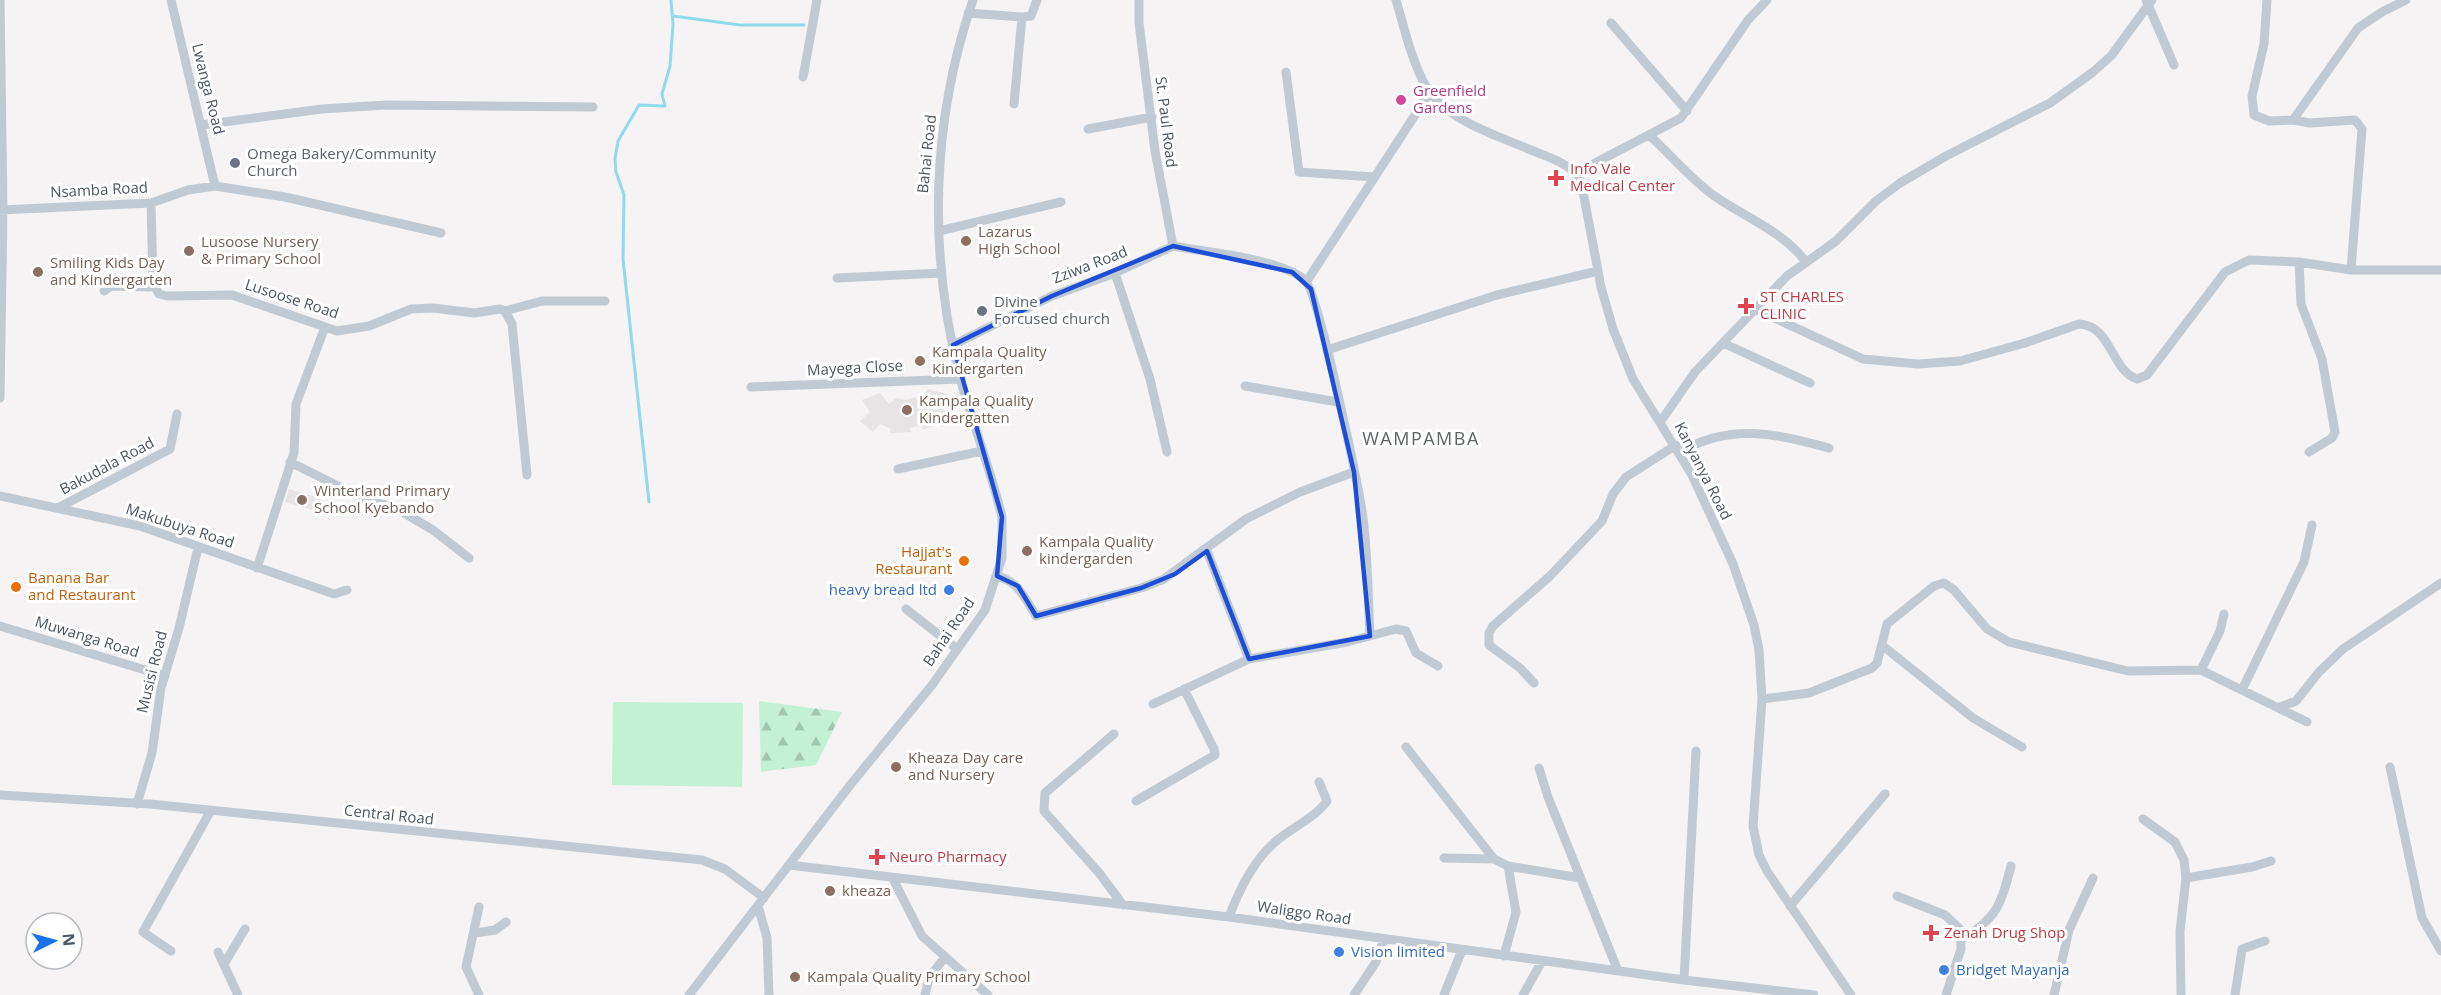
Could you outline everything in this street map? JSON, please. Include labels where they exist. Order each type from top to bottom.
[{"type":"street","points":[[0,0],[2,210],[0,398]]},
{"type":"street","name":"Lwanga Road","points":[[171,0],[215,186]]},
{"type":"street","points":[[803,77],[817,0]]},
{"type":"street","name":"Bahai Road","points":[[689,995],[932,685],[985,610],[997,576],[1004,538],[1002,518],[953,345],[942,273],[939,231],[938,168],[958,50],[973,0]]},
{"type":"street","points":[[968,13],[1031,16],[1037,0]]},
{"type":"street","name":"St. Paul Road","points":[[1139,0],[1142,53],[1159,182],[1173,246]]},
{"type":"street","points":[[1396,0],[1419,70],[1430,92],[1452,113],[1561,162],[1576,172],[1674,123],[1687,111],[1748,21],[1767,0]]},
{"type":"street","points":[[2267,0],[2264,44],[2253,84],[2251,106],[2254,115],[2260,119],[2318,123],[2355,120],[2362,129],[2351,270]]},
{"type":"street","points":[[2292,120],[2358,28],[2406,0]]},
{"type":"street","points":[[2149,1],[2174,65]]},
{"type":"street","points":[[1660,421],[1683,387],[1777,285],[1836,241],[1876,201],[1900,183],[1946,156],[2050,103],[2093,72],[2111,56],[2149,1]]},
{"type":"street","points":[[1014,104],[1022,17]]},
{"type":"street","points":[[1611,23],[1687,111]]},
{"type":"street","points":[[1286,72],[1299,172],[1375,177]]},
{"type":"street","points":[[1307,281],[1430,92]]},
{"type":"street","points":[[201,125],[322,109],[386,105],[593,107]]},
{"type":"street","points":[[1088,129],[1152,117]]},
{"type":"street","points":[[1650,135],[1698,182],[1736,210],[1788,241],[1806,262]]},
{"type":"street","name":"Kanyanya Road","points":[[1576,172],[1585,191],[1606,308],[1624,358],[1634,379],[1678,449],[1733,564],[1748,604],[1759,650],[1762,699],[1753,826],[1759,855],[1790,906],[1851,995]]},
{"type":"street","name":"Nsamba Road","points":[[2,210],[151,203],[188,190],[215,186],[285,197],[441,233]]},
{"type":"street","points":[[939,231],[1061,202]]},
{"type":"street","points":[[104,291],[111,286],[150,288],[153,283],[151,203]]},
{"type":"street","points":[[1173,246],[1264,263],[1292,272],[1307,281],[1327,350],[1363,519],[1370,636]]},
{"type":"street","name":"Zziwa Road","points":[[953,345],[1052,296],[1115,273],[1173,246]]},
{"type":"street","points":[[1757,309],[1863,359],[1918,364],[1960,361],[2086,325],[2095,328],[2128,374],[2137,379],[2147,375],[2225,272],[2249,260],[2299,262],[2351,270],[2441,270]]},
{"type":"street","points":[[2299,262],[2301,304],[2322,358],[2335,432],[2332,438],[2309,452]]},
{"type":"street","points":[[1327,350],[1497,295],[1598,270]]},
{"type":"street","points":[[837,278],[942,273]]},
{"type":"street","points":[[1115,273],[1150,379],[1167,452]]},
{"type":"street","name":"Lusoose Road","points":[[153,283],[159,294],[232,295],[337,331],[356,329],[411,309],[424,308],[474,313],[500,309],[505,311],[542,301],[605,301]]},
{"type":"street","points":[[505,311],[512,324],[526,475]]},
{"type":"street","points":[[257,568],[295,445],[293,426],[296,404],[325,327]]},
{"type":"street","points":[[1723,342],[1810,383]]},
{"type":"street","name":"Mayega Close","points":[[751,387],[961,378]]},
{"type":"street","points":[[1245,386],[1338,402]]},
{"type":"street","name":"Bakudala Road","points":[[58,508],[170,449],[177,414]]},
{"type":"street","points":[[1534,683],[1520,668],[1489,645],[1489,633],[1493,626],[1550,576],[1602,521],[1613,494],[1626,477],[1678,449],[1712,438],[1749,433],[1788,436],[1829,448]]},
{"type":"street","points":[[898,469],[982,451]]},
{"type":"street","points":[[290,462],[366,500],[394,507],[433,530],[470,558]]},
{"type":"street","points":[[997,576],[1009,579],[1018,586],[1036,616],[1141,588],[1175,573],[1207,551],[1246,519],[1284,499],[1354,472]]},
{"type":"street","name":"Makubuya Road","points":[[0,496],[140,526],[334,594],[346,590]]},
{"type":"street","points":[[2242,690],[2304,562],[2312,525]]},
{"type":"street","name":"Musisi Road","points":[[138,804],[152,753],[165,676],[198,548]]},
{"type":"street","points":[[1207,551],[1249,659]]},
{"type":"street","points":[[2280,707],[2296,701],[2319,672],[2343,649],[2441,582]]},
{"type":"street","points":[[1762,699],[1809,693],[1854,676],[1877,663],[1887,624],[1934,586],[1944,584],[1954,590],[1987,629],[2009,642],[2128,671],[2200,670],[2307,722]]},
{"type":"street","points":[[906,609],[957,649]]},
{"type":"street","points":[[2200,670],[2220,631],[2224,614]]},
{"type":"street","name":"Muwanga Road","points":[[0,626],[165,676]]},
{"type":"street","points":[[1153,704],[1249,659],[1402,629],[1416,653],[1438,666]]},
{"type":"street","points":[[1882,646],[1973,718],[2022,747]]},
{"type":"street","points":[[1136,801],[1215,755],[1214,748],[1184,689]]},
{"type":"street","points":[[1114,734],[1046,793],[1043,801],[1044,811],[1100,874],[1123,905]]},
{"type":"street","points":[[1406,747],[1494,859],[1508,867],[1580,878]]},
{"type":"street","points":[[1684,980],[1696,752]]},
{"type":"street","points":[[2390,767],[2422,918],[2441,951]]},
{"type":"street","points":[[1539,768],[1618,971]]},
{"type":"street","points":[[1229,917],[1238,892],[1261,858],[1274,843],[1327,801],[1319,782]]},
{"type":"street","points":[[1790,906],[1885,794]]},
{"type":"street","name":"Central Road","points":[[0,795],[138,804],[702,860],[725,869],[761,902]]},
{"type":"street","points":[[171,951],[143,932],[210,812]]},
{"type":"street","points":[[2143,819],[2175,842],[2184,860],[2186,878],[2180,931],[2181,995]]},
{"type":"street","points":[[1444,858],[1494,859]]},
{"type":"street","points":[[2186,878],[2252,867],[2271,861]]},
{"type":"street","name":"Waliggo Road","points":[[789,865],[1229,917],[1504,956],[1814,995]]},
{"type":"street","points":[[1962,939],[1993,916],[2002,903],[2011,866]]},
{"type":"street","points":[[1504,956],[1516,912],[1508,867]]},
{"type":"street","points":[[2054,995],[2069,930],[2093,878]]},
{"type":"street","points":[[893,879],[915,927],[927,942],[988,995]]},
{"type":"street","points":[[1897,896],[1945,915],[1960,928],[1962,939],[1946,995]]},
{"type":"street","points":[[761,902],[767,938],[769,995]]},
{"type":"street","points":[[475,994],[466,967],[476,933],[479,907]]},
{"type":"street","points":[[476,933],[495,930],[507,922]]},
{"type":"street","points":[[224,964],[245,929]]},
{"type":"street","points":[[1354,995],[1376,962],[1384,939]]},
{"type":"street","points":[[2235,995],[2242,949],[2265,941]]},
{"type":"street","points":[[1444,995],[1462,950]]},
{"type":"street","points":[[218,952],[238,995]]},
{"type":"street","points":[[925,995],[929,978],[945,957]]},
{"type":"street","points":[[1523,995],[1542,961]]},
{"type":"street","points":[[1738,995],[1745,987]]},
{"type":"highlighted area","points":[[1173,246],[1292,272],[1311,289],[1354,472],[1370,636],[1249,659],[1207,551],[1175,574],[1141,588],[1036,616],[1018,586],[997,576],[1002,517],[953,345],[1052,296]]},
{"type":"shaded area","name":"Kampala Quality Kindergatten","points":[[928,389],[947,394],[942,408],[952,415],[942,427],[937,423],[923,430],[921,425],[910,428],[911,432],[890,433],[890,428],[880,424],[873,432],[860,421],[870,412],[862,400],[880,393],[889,404],[895,398],[906,400],[915,397],[920,403]]},
{"type":"shaded area","name":"Winterland Primary School Kyebando","points":[[289,489],[319,498],[315,511],[285,502]]},
{"type":"green space","points":[[759,701],[842,712],[816,765],[761,772]]},
{"type":"green space","points":[[613,702],[743,703],[742,787],[612,785]]},
{"type":"waterway","points":[[649,502],[623,259],[624,195],[616,172],[615,159],[618,141],[639,105],[665,106],[662,94],[670,66],[673,25],[671,0]]},
{"type":"waterway","points":[[673,16],[740,25],[804,25]]},
{"type":"place","name":"Greenfield Gardens","points":[[1401,100]]},
{"type":"place","name":"Omega Bakery/Community Church","points":[[235,163]]},
{"type":"place","name":"Info Vale Medical Center","points":[[1556,178]]},
{"type":"place","name":"Lazarus High School","points":[[966,241]]},
{"type":"place","name":"Lusoose Nursery & Primary School","points":[[189,251]]},
{"type":"place","name":"Smiling Kids Day and Kindergarten","points":[[38,272]]},
{"type":"place","name":"ST CHARLES CLINIC","points":[[1746,306]]},
{"type":"place","name":"Divine Forcused church","points":[[982,311]]},
{"type":"place","name":"Kampala Quality Kindergarten","points":[[920,361]]},
{"type":"place","name":"Kampala Quality Kindergatten","points":[[907,410]]},
{"type":"place","name":"Winterland Primary School Kyebando","points":[[302,500]]},
{"type":"place","name":"Kampala Quality kindergarden","points":[[1027,551]]},
{"type":"place","name":"Hajjat's Restaurant","points":[[964,561]]},
{"type":"place","name":"Banana Bar and Restaurant","points":[[16,587]]},
{"type":"place","name":"heavy bread ltd","points":[[949,590]]},
{"type":"place","name":"Kheaza Day care and Nursery","points":[[896,767]]},
{"type":"place","name":"Neuro Pharmacy","points":[[877,857]]},
{"type":"place","name":"kheaza","points":[[830,891]]},
{"type":"place","name":"Zenah Drug Shop","points":[[1931,933]]},
{"type":"place","name":"Vision limited","points":[[1339,952]]},
{"type":"place","name":"Bridget Mayanja","points":[[1944,970]]},
{"type":"place","name":"Kampala Quality Primary School","points":[[795,977]]},
{"type":"district","name":"WAMPAMBA","points":[[1421,439]]}]
